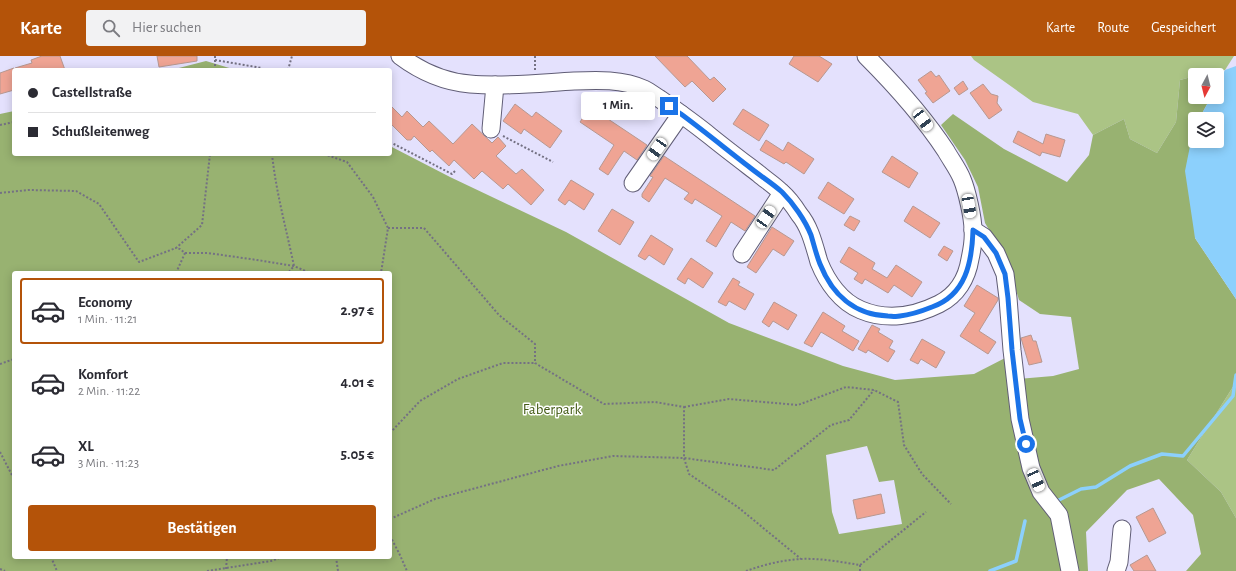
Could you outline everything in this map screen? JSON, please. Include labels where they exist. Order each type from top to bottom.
[{"type":"street","points":[[400,56],[412,65],[432,74],[468,84],[494,85],[598,80],[625,83],[644,89],[681,114],[782,193],[802,216],[810,234],[820,265],[835,292],[846,302],[860,310],[878,316],[899,317],[933,307],[947,300],[959,287],[966,275],[970,262],[973,230],[963,180],[940,142],[884,74],[866,56]]},
{"type":"street","points":[[491,129],[494,85]]},
{"type":"street","points":[[633,183],[681,114]]},
{"type":"street","points":[[742,254],[782,193]]},
{"type":"street","points":[[973,230],[984,237],[988,242],[996,253],[1005,274],[1020,419],[1031,468],[1042,492],[1059,515],[1070,571]]},
{"type":"street","points":[[1116,571],[1119,562],[1122,529]]},
{"type":"path","points":[[215,56],[216,68]]},
{"type":"path","points":[[289,68],[292,56]]},
{"type":"path","points":[[215,60],[262,68]]},
{"type":"path","points":[[0,125],[12,122]]},
{"type":"path","points":[[491,129],[553,162]]},
{"type":"path","points":[[392,143],[452,174],[456,170]]},
{"type":"path","points":[[0,193],[28,190],[76,191],[99,204],[139,262],[176,248],[202,225],[210,156]]},
{"type":"path","points":[[272,156],[274,177],[294,266]]},
{"type":"path","points":[[330,156],[346,162],[372,197],[388,228],[381,271]]},
{"type":"path","points":[[388,228],[424,228],[499,316],[535,344],[535,363]]},
{"type":"path","points":[[176,248],[185,253],[208,253],[294,266],[305,271]]},
{"type":"path","points":[[177,271],[185,253]]},
{"type":"path","points":[[290,271],[294,266]]},
{"type":"path","points":[[0,364],[12,360]]},
{"type":"path","points":[[392,431],[420,401],[458,379],[503,364],[535,363],[604,404],[654,402],[684,407],[729,399],[798,405],[846,387],[874,390],[898,402],[904,445],[922,474],[952,504]]},
{"type":"path","points":[[392,518],[435,499],[558,466],[613,456],[684,458],[774,470],[831,425],[849,420],[874,390]]},
{"type":"path","points":[[684,407],[684,458],[689,474],[739,508],[801,559]]},
{"type":"path","points":[[0,452],[12,475]]},
{"type":"path","points":[[746,571],[764,564],[801,559],[860,565],[926,512]]},
{"type":"path","points":[[392,540],[407,571]]},
{"type":"path","points":[[52,559],[57,571]]},
{"type":"path","points":[[226,569],[227,559]]},
{"type":"path","points":[[206,571],[226,569],[276,559]]},
{"type":"path","points":[[336,559],[338,571]]},
{"type":"path","points":[[860,565],[860,571]]},
{"type":"path","points":[[0,569],[5,571]]},
{"type":"green space","points":[[971,56],[1234,56],[1225,70],[1224,68],[1188,68],[1188,78],[1180,80],[1176,122],[1157,153],[1130,139],[1124,119],[1093,135],[1078,114],[1033,102],[974,60]]},
{"type":"green space","points":[[206,61],[229,68],[179,68]]},
{"type":"green space","points":[[1188,78],[1188,104],[1207,104],[1203,112],[1188,112],[1188,148],[1193,148],[1195,238],[1236,299],[1236,382],[1187,460],[1221,492],[1236,518],[1236,571],[1186,571],[1201,554],[1193,515],[1159,479],[1127,490],[1086,532],[1088,571],[1075,571],[1044,489],[1018,379],[1053,376],[1079,369],[1071,317],[1040,314],[1019,300],[1007,260],[985,223],[978,187],[965,160],[941,125],[953,114],[1004,149],[1067,182],[1089,155],[1093,135],[1124,119],[1130,139],[1157,153],[1176,122],[1180,80]]},
{"type":"green space","name":"Faberpark","points":[[12,111],[12,156],[392,156],[392,147],[450,177],[566,232],[729,323],[843,366],[895,380],[974,374],[1007,357],[1018,422],[1055,517],[1065,571],[0,571],[0,114]],"holes":[[[867,446],[879,482],[894,480],[902,524],[839,534],[832,512],[826,455]]]},
{"type":"green space","points":[[1236,382],[1236,518],[1221,492],[1187,460]]},
{"type":"water","points":[[1236,66],[1236,299],[1195,238],[1185,171],[1190,148],[1224,148],[1224,112],[1203,112],[1207,104],[1224,104],[1225,70]]},
{"type":"building","points":[[42,56],[60,56],[64,68],[15,68],[32,63],[31,60]]},
{"type":"building","points":[[157,56],[197,56],[197,61],[159,67]]},
{"type":"building","points":[[655,56],[687,56],[710,80],[714,77],[726,89],[713,102],[692,81],[685,87]]},
{"type":"building","points":[[794,56],[819,56],[832,64],[818,82],[789,64]]},
{"type":"building","points":[[12,69],[12,91],[0,94],[0,73]]},
{"type":"building","points":[[931,71],[936,77],[939,75],[950,91],[933,103],[925,93],[927,92],[918,80]]},
{"type":"building","points":[[963,81],[968,89],[959,95],[954,88]]},
{"type":"building","points":[[983,84],[991,94],[998,96],[997,103],[1002,110],[989,119],[970,93]]},
{"type":"building","points":[[515,104],[532,117],[536,112],[562,131],[550,148],[524,129],[521,134],[503,121]]},
{"type":"building","points":[[392,107],[402,117],[407,111],[423,127],[429,121],[453,144],[472,124],[492,143],[498,137],[506,146],[496,156],[516,174],[522,169],[544,190],[531,205],[508,184],[503,189],[482,171],[474,179],[454,160],[449,166],[432,150],[430,152],[414,136],[411,140],[407,140],[392,125]]},
{"type":"building","points":[[590,107],[647,145],[637,160],[624,151],[608,175],[599,169],[614,145],[580,122]]},
{"type":"building","points":[[743,109],[769,125],[759,141],[733,124]]},
{"type":"building","points":[[1018,131],[1043,144],[1046,134],[1065,140],[1060,157],[1042,152],[1040,156],[1013,142]]},
{"type":"building","points":[[766,140],[783,151],[788,142],[814,159],[804,174],[786,162],[784,164],[760,150]]},
{"type":"building","points":[[664,156],[755,216],[745,231],[731,222],[716,247],[706,241],[722,216],[695,199],[692,204],[684,199],[689,193],[665,178],[649,202],[642,197],[642,194],[653,177],[650,176]]},
{"type":"building","points":[[892,156],[918,173],[909,188],[882,172]]},
{"type":"building","points":[[571,180],[594,194],[584,210],[569,200],[565,205],[558,200]]},
{"type":"building","points":[[828,182],[854,199],[844,214],[818,198]]},
{"type":"building","points":[[913,206],[940,223],[930,238],[904,221]]},
{"type":"building","points":[[612,209],[634,222],[620,245],[598,231]]},
{"type":"building","points":[[850,216],[860,221],[854,231],[844,225]]},
{"type":"building","points":[[772,227],[794,241],[784,256],[773,249],[756,273],[747,267]]},
{"type":"building","points":[[651,235],[673,249],[664,265],[649,255],[645,260],[638,256]]},
{"type":"building","points":[[944,246],[953,251],[947,261],[938,255]]},
{"type":"building","points":[[849,247],[875,263],[872,269],[887,278],[896,265],[922,282],[912,297],[894,285],[888,293],[865,279],[862,284],[854,279],[858,273],[840,262]]},
{"type":"building","points":[[691,258],[713,273],[703,288],[688,278],[685,284],[677,279]]},
{"type":"building","points":[[733,278],[740,282],[738,285],[754,294],[745,310],[729,301],[726,306],[718,302]]},
{"type":"building","points":[[977,285],[998,298],[979,331],[996,342],[988,354],[960,336],[975,313],[964,306]]},
{"type":"building","points":[[774,302],[797,315],[788,330],[773,321],[769,327],[762,322]]},
{"type":"building","points":[[823,312],[845,326],[842,331],[859,341],[853,351],[821,332],[812,347],[804,343]]},
{"type":"building","points":[[872,325],[880,329],[878,332],[893,341],[889,348],[895,351],[888,362],[868,350],[866,353],[858,349]]},
{"type":"building","points":[[1031,335],[1033,341],[1036,341],[1042,362],[1029,365],[1021,338]]},
{"type":"building","points":[[922,339],[945,352],[936,368],[921,359],[918,364],[910,360]]},
{"type":"building","points":[[881,494],[885,513],[857,519],[853,500]]},
{"type":"building","points":[[1153,508],[1166,533],[1149,542],[1136,517]]},
{"type":"building","points":[[1147,555],[1156,571],[1134,571],[1130,565]]},
{"type":"waterway","points":[[1059,500],[1081,489],[1096,487],[1130,466],[1162,454],[1183,456],[1233,396],[1236,375]]},
{"type":"waterway","points":[[990,571],[1016,561],[1025,521]]},
{"type":"route","points":[[669,106],[782,193],[802,216],[810,234],[820,265],[835,292],[846,302],[860,310],[878,316],[899,317],[933,307],[947,300],[959,287],[966,275],[970,262],[973,230],[984,237],[996,253],[1005,274],[1020,419],[1026,444]]}]
